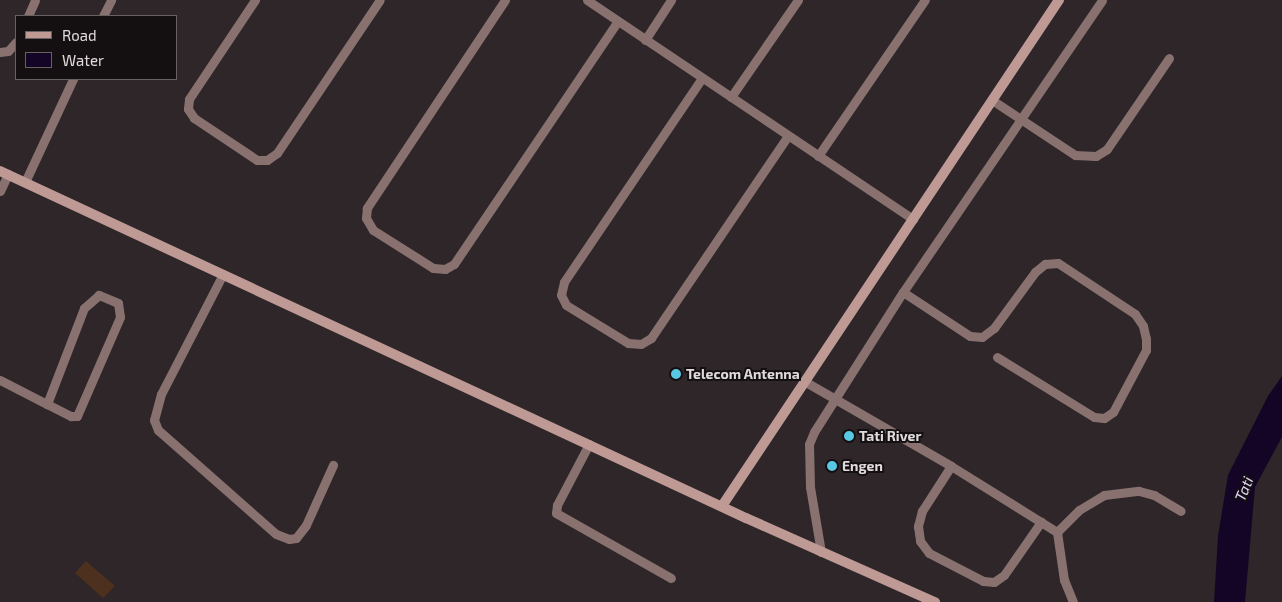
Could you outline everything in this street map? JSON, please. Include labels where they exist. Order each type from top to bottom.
[{"type":"street","points":[[28,15],[35,0]]},
{"type":"street","points":[[104,15],[111,0]]},
{"type":"street","points":[[255,0],[189,99],[188,110],[194,118],[257,160],[268,160],[277,153],[380,0]]},
{"type":"street","points":[[505,0],[367,208],[366,218],[373,230],[432,268],[445,269],[454,264],[618,21]]},
{"type":"street","points":[[587,0],[913,219]]},
{"type":"street","points":[[644,40],[672,0]]},
{"type":"street","points":[[731,97],[798,0]]},
{"type":"street","points":[[818,156],[925,0]]},
{"type":"street","points":[[722,506],[1060,0]]},
{"type":"street","points":[[822,552],[810,487],[809,444],[833,398],[1102,0]]},
{"type":"street","points":[[0,52],[8,51],[15,43]]},
{"type":"street","points":[[992,100],[1075,155],[1096,156],[1107,149],[1168,58]]},
{"type":"street","points":[[702,78],[564,282],[561,295],[566,305],[628,344],[640,344],[651,338],[788,136]]},
{"type":"street","points":[[25,182],[73,80]]},
{"type":"street","points":[[0,191],[4,172],[722,506],[935,602]]},
{"type":"street","points":[[903,292],[970,336],[982,337],[994,328],[1035,272],[1046,264],[1058,263],[1135,314],[1143,326],[1146,339],[1146,350],[1113,412],[1104,418],[1094,417],[997,357]]},
{"type":"street","points":[[224,274],[161,394],[154,420],[158,430],[269,527],[288,539],[296,538],[306,525],[332,465]]},
{"type":"street","points":[[0,380],[47,404],[71,416],[81,412],[120,317],[118,304],[99,296],[84,308],[47,404]]},
{"type":"street","points":[[804,381],[951,466],[1057,532],[1064,580],[1073,602]]},
{"type":"street","points":[[589,444],[557,505],[556,513],[671,578]]},
{"type":"street","points":[[951,466],[922,511],[918,526],[920,541],[929,553],[983,581],[994,582],[1004,575],[1041,522]]},
{"type":"street","points":[[1057,532],[1079,510],[1104,494],[1139,491],[1154,495],[1181,511]]},
{"type":"shaded area","points":[[86,561],[115,586],[103,598],[75,573]]},
{"type":"water","name":"Tati","points":[[1282,376],[1282,437],[1255,487],[1245,602],[1214,602],[1218,536],[1228,475],[1268,396]]},
{"type":"place","name":"Telecom Antenna","points":[[676,374]]},
{"type":"place","name":"Tati River","points":[[849,436]]},
{"type":"place","name":"Engen","points":[[832,466]]}]
